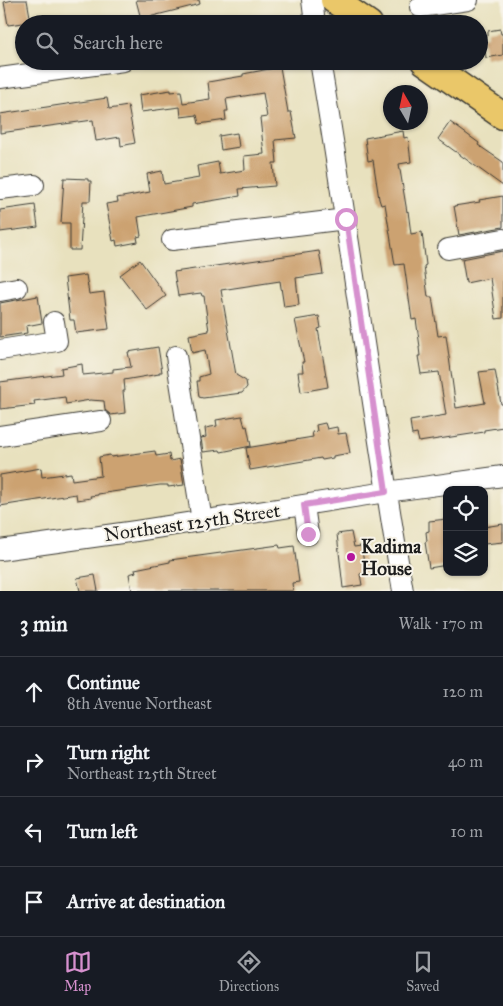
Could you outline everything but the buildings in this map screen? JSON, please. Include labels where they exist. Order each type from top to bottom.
[{"type":"main road","points":[[334,0],[356,15]]},
{"type":"main road","points":[[437,70],[503,116]]},
{"type":"street","points":[[312,0],[314,15]]},
{"type":"street","points":[[420,7],[468,0]]},
{"type":"street","points":[[0,78],[46,70]]},
{"type":"street","points":[[321,70],[403,591]]},
{"type":"street","points":[[0,189],[34,185]]},
{"type":"street","points":[[172,240],[346,219]]},
{"type":"street","points":[[448,249],[503,239]]},
{"type":"street","points":[[0,350],[57,341],[54,322]]},
{"type":"street","points":[[176,356],[202,521]]},
{"type":"street","points":[[0,436],[101,421]]},
{"type":"street","name":"Northeast 125th Street","points":[[0,550],[503,476]]},
{"type":"street","points":[[304,505],[308,534]]},
{"type":"place","name":"Kadima House","points":[[351,557]]},
{"type":"route","points":[[308,534],[304,505],[386,492],[346,219]]}]
